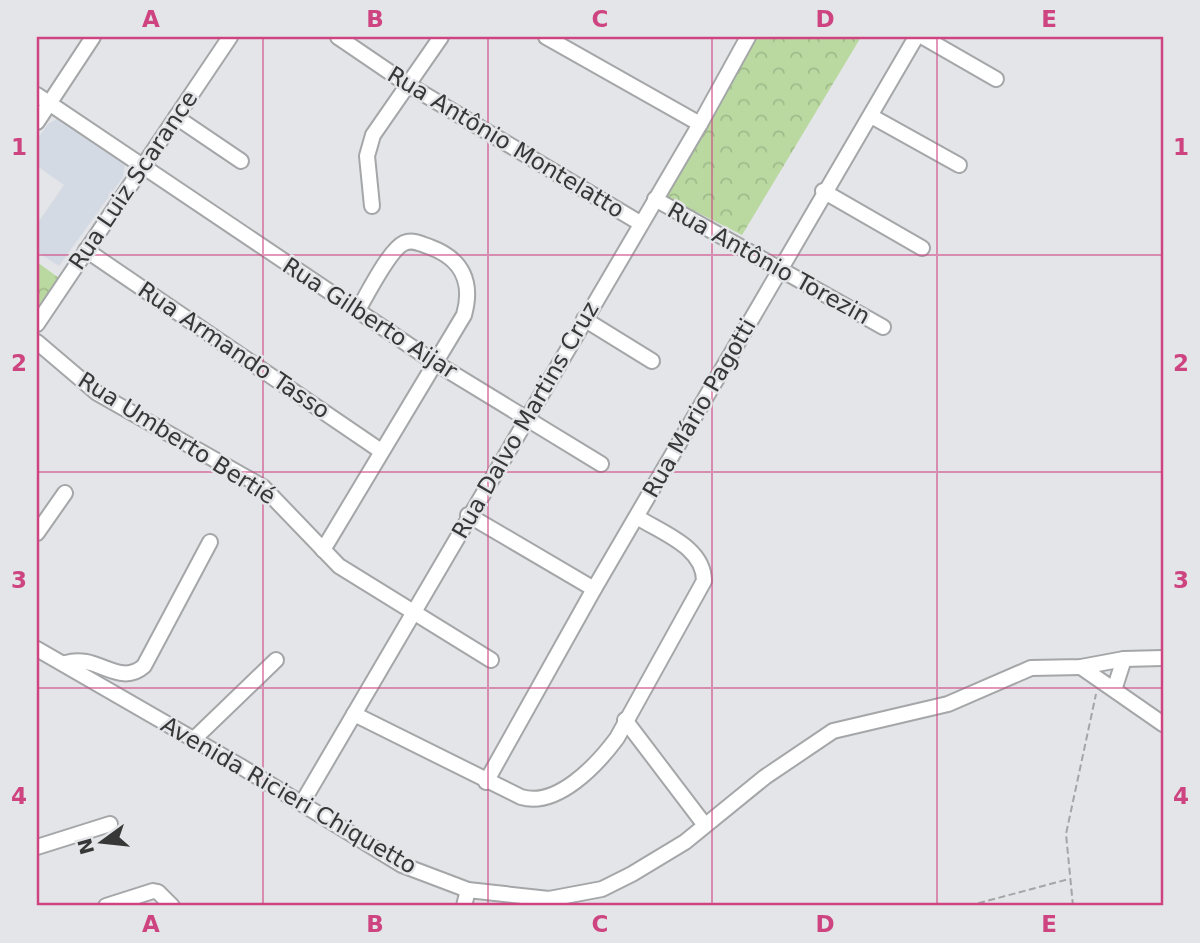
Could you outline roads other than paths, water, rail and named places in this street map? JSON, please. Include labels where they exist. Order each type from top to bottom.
[{"type":"street","points":[[37,122],[93,37]]},
{"type":"street","name":"Rua Luiz Scarance","points":[[37,324],[230,37]]},
{"type":"street","name":"Rua Antônio Montelatto","points":[[338,37],[407,84],[640,223]]},
{"type":"street","points":[[372,206],[367,156],[369,145],[407,84],[441,37]]},
{"type":"street","points":[[546,37],[700,124]]},
{"type":"street","name":"Rua Dalvo Martins Cruz","points":[[302,803],[468,515],[700,124],[748,37]]},
{"type":"street","name":"Rua Mário Pagotti","points":[[486,782],[823,191],[871,116],[916,37]]},
{"type":"street","points":[[923,37],[996,79]]},
{"type":"street","name":"Rua Gilberto Aijar","points":[[37,95],[434,362],[601,464]]},
{"type":"street","points":[[871,116],[959,164]]},
{"type":"street","points":[[176,117],[241,161]]},
{"type":"street","points":[[823,191],[922,248]]},
{"type":"street","name":"Rua Antônio Torezin","points":[[655,199],[883,327]]},
{"type":"street","points":[[323,550],[464,315],[469,297],[467,281],[452,258],[414,241],[406,242],[398,247],[358,310]]},
{"type":"street","name":"Rua Armando Tasso","points":[[86,250],[381,451]]},
{"type":"street","points":[[584,319],[652,361]]},
{"type":"street","name":"Rua Umberto Bertié","points":[[37,342],[97,393],[263,487],[339,566],[491,660]]},
{"type":"street","points":[[37,533],[65,493]]},
{"type":"street","points":[[468,515],[594,589]]},
{"type":"street","points":[[354,713],[486,782],[521,797],[539,800],[558,792],[607,751],[704,581],[703,568],[694,553],[637,517]]},
{"type":"street","points":[[66,663],[88,660],[120,674],[138,671],[144,666],[211,542]]},
{"type":"street","name":"Avenida Ricieri Chiquetto","points":[[37,649],[66,663],[465,902],[512,897],[559,902],[617,882],[685,842],[704,824],[805,748],[833,731],[948,704],[1031,668],[1081,667],[1124,659],[1163,658]]},
{"type":"street","points":[[1115,687],[1124,659]]},
{"type":"street","points":[[194,739],[276,660]]},
{"type":"street","points":[[1081,667],[1115,687],[1163,724]]},
{"type":"street","points":[[625,720],[704,824]]},
{"type":"street","points":[[37,847],[110,824]]},
{"type":"street","points":[[106,906],[153,891],[158,892],[172,906]]}]
